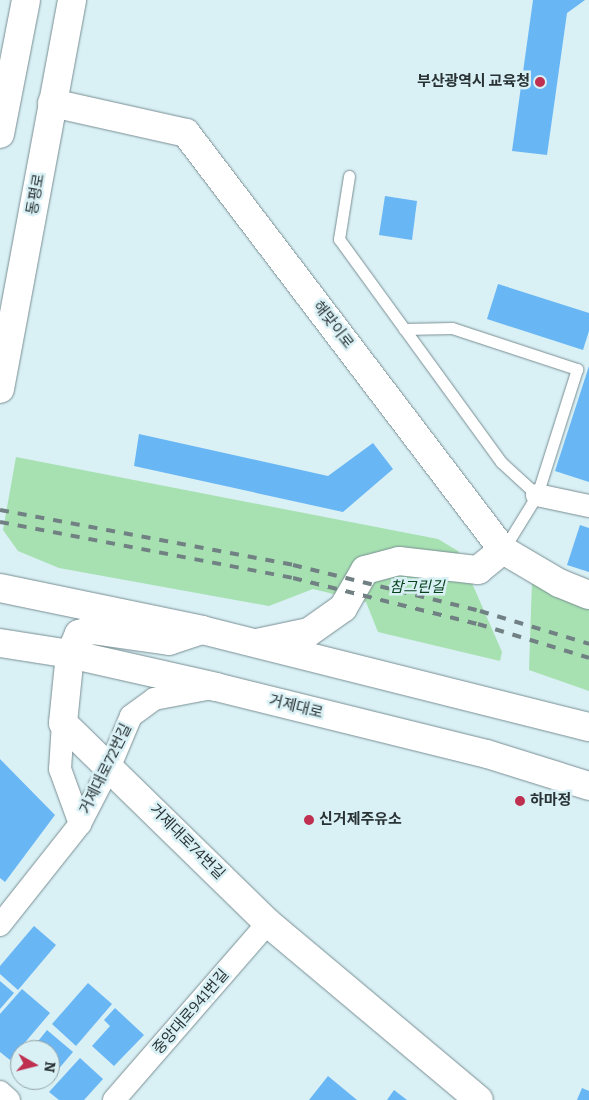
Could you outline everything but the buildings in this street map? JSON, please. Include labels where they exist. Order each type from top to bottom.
[{"type":"street","points":[[0,134],[4,95],[26,0]]},
{"type":"street","name":"동평로","points":[[0,389],[72,0]]},
{"type":"street","name":"해맞이로","points":[[52,103],[186,133],[503,550],[559,583],[589,595]]},
{"type":"street","points":[[537,495],[589,506]]},
{"type":"street","points":[[257,643],[309,632],[343,608],[366,570],[400,561],[478,570],[503,550]]},
{"type":"street","points":[[0,588],[202,630],[589,727]]},
{"type":"street","points":[[0,658],[57,652],[78,634],[92,630],[169,641],[202,630]]},
{"type":"street","name":"거제대로","points":[[0,643],[57,652],[216,687],[487,754],[589,786]]},
{"type":"street","points":[[57,652],[63,723]]},
{"type":"street","name":"거제대로72번길","points":[[0,925],[80,824],[110,766],[131,716],[154,699],[216,687]]},
{"type":"street","name":"거제대로72번길","points":[[63,723],[60,769],[80,824]]},
{"type":"street","name":"거제대로74번길","points":[[63,723],[110,766],[268,923],[479,1100]]},
{"type":"street","name":"중앙대로941번길","points":[[114,1100],[268,923]]},
{"type":"street","points":[[0,1092],[9,1100]]},
{"type":"lane","points":[[349,176],[339,239],[501,462],[537,495]]},
{"type":"lane","points":[[404,329],[452,328],[577,369],[537,495],[503,550]]},
{"type":"green space","name":"참그린길","points":[[16,457],[438,539],[458,551],[502,652],[500,661],[378,632],[366,602],[313,589],[269,606],[59,568],[18,551],[3,530]]},
{"type":"green space","points":[[532,581],[589,605],[589,691],[529,670]]},
{"type":"railway","points":[[0,510],[293,565],[480,611],[589,644]]},
{"type":"railway","points":[[0,522],[293,578],[478,624],[589,658]]},
{"type":"place","name":"부산광역시 교육청","points":[[540,82]]},
{"type":"place","name":"하마정","points":[[520,801]]},
{"type":"place","name":"신거제주유소","points":[[309,820]]}]
